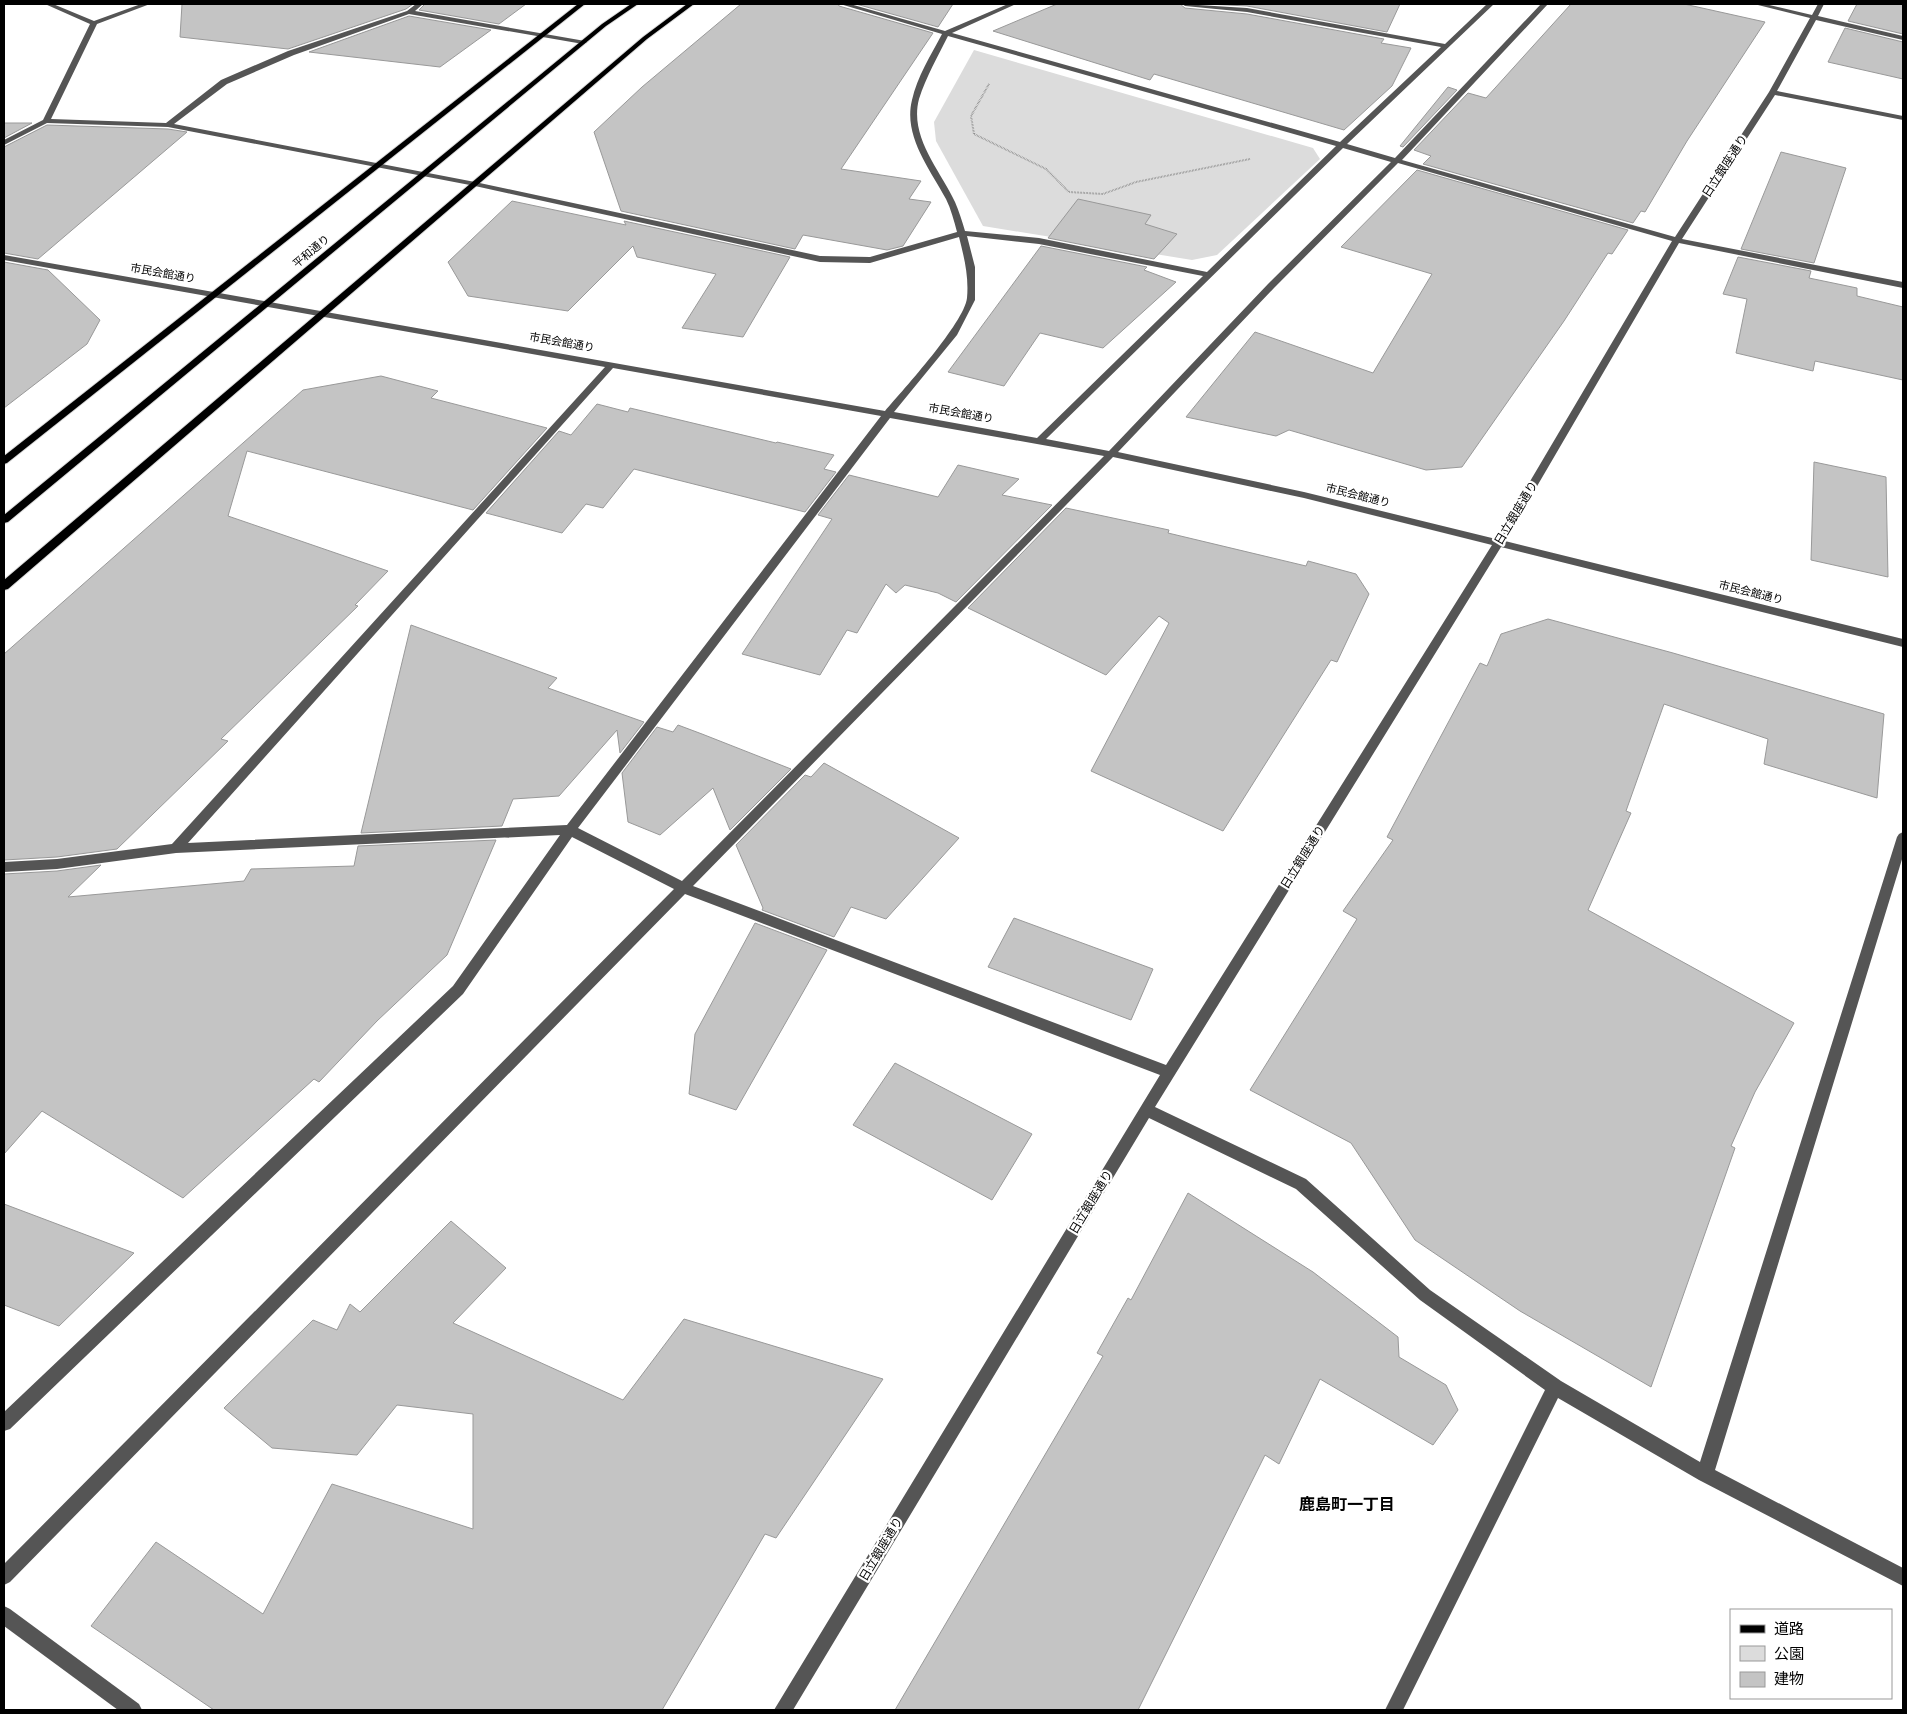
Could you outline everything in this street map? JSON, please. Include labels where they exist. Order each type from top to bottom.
[{"type":"main road","points":[[4,461],[582,4]]},
{"type":"main road","name":"平和通り","points":[[4,520],[583,42],[635,4]]},
{"type":"main road","points":[[4,586],[645,38],[691,4]]},
{"type":"street","points":[[48,4],[94,23],[147,4]]},
{"type":"street","points":[[168,125],[224,82],[291,52],[409,12],[420,4]]},
{"type":"street","points":[[843,4],[1677,240],[1903,285]]},
{"type":"street","points":[[4,1423],[458,990],[570,830],[888,414],[954,333],[971,300],[970,267],[962,233],[951,202],[920,143],[914,122],[914,101],[923,78],[946,33],[1013,4]]},
{"type":"street","points":[[1186,4],[1246,10],[1446,46]]},
{"type":"street","points":[[1040,440],[1342,145],[1491,4]]},
{"type":"street","points":[[4,1576],[1112,454],[1270,286],[1397,160],[1545,4]]},
{"type":"street","points":[[1757,4],[1903,38]]},
{"type":"street","name":"日立銀座通り","points":[[783,1710],[1169,1072],[1499,542],[1677,240],[1773,92],[1821,4]]},
{"type":"street","points":[[409,12],[583,42]]},
{"type":"street","points":[[46,121],[94,23]]},
{"type":"street","points":[[1773,92],[1903,118]]},
{"type":"street","points":[[4,143],[46,121],[168,125],[475,184],[820,259],[870,260],[962,233],[1039,241],[1210,275]]},
{"type":"street","name":"市民会館通り","points":[[4,257],[1112,454],[1304,495],[1903,643]]},
{"type":"street","points":[[176,848],[612,364]]},
{"type":"street","points":[[4,867],[57,864],[176,848],[570,830],[684,888],[1169,1072]]},
{"type":"street","points":[[1705,1474],[1903,837]]},
{"type":"street","points":[[1147,1110],[1301,1184],[1425,1295],[1555,1387],[1705,1474],[1903,1578]]},
{"type":"street","points":[[1394,1710],[1555,1387]]},
{"type":"street","points":[[4,1615],[133,1710]]},
{"type":"path","points":[[938,48],[994,77],[971,116],[974,134],[1046,168],[1069,192],[1103,194],[1136,182],[1257,157]]},
{"type":"green space","points":[[974,50],[1313,148],[1320,159],[1217,255],[1192,260],[983,226],[936,141],[934,122]]},
{"type":"building","points":[[182,4],[413,4],[406,9],[288,49],[180,37]]},
{"type":"building","points":[[425,4],[526,4],[499,24],[419,10]]},
{"type":"building","points":[[741,4],[838,4],[839,6],[933,33],[841,169],[921,181],[909,199],[931,202],[903,246],[887,250],[803,235],[795,249],[621,211],[594,132],[642,87]]},
{"type":"building","points":[[856,4],[953,4],[938,27]]},
{"type":"building","points":[[1057,4],[1180,4],[1185,8],[1247,14],[1384,39],[1381,43],[1411,48],[1392,86],[1344,130],[1154,74],[1150,80],[993,31]]},
{"type":"building","points":[[1208,4],[1400,4],[1387,32],[1247,6]]},
{"type":"building","points":[[1571,4],[1684,4],[1765,22],[1687,141],[1645,212],[1641,211],[1633,223],[1423,164],[1431,156],[1414,150],[1468,93],[1486,98]]},
{"type":"building","points":[[1857,4],[1903,4],[1903,34],[1848,21]]},
{"type":"building","points":[[409,16],[491,30],[440,67],[309,52]]},
{"type":"building","points":[[1845,28],[1903,42],[1903,79],[1828,62]]},
{"type":"building","points":[[1448,87],[1457,90],[1403,147],[1400,146]]},
{"type":"building","points":[[4,123],[32,123],[4,138]]},
{"type":"building","points":[[47,125],[168,129],[187,132],[38,259],[4,253],[4,147]]},
{"type":"building","points":[[1781,152],[1846,168],[1814,263],[1741,249]]},
{"type":"building","points":[[1417,170],[1628,230],[1612,254],[1608,253],[1564,321],[1462,467],[1426,470],[1289,430],[1276,436],[1186,417],[1255,332],[1373,373],[1432,274],[1341,247]]},
{"type":"building","points":[[1078,199],[1151,215],[1145,224],[1177,234],[1154,259],[1048,238]]},
{"type":"building","points":[[512,201],[626,225],[624,221],[790,257],[743,337],[682,328],[716,274],[637,257],[633,246],[568,311],[468,296],[448,262]]},
{"type":"building","points":[[1041,246],[1147,267],[1144,270],[1176,282],[1103,348],[1040,333],[1004,386],[948,372]]},
{"type":"building","points":[[1738,257],[1811,271],[1809,278],[1857,288],[1857,296],[1903,307],[1903,380],[1815,361],[1813,371],[1736,353],[1747,299],[1723,294]]},
{"type":"building","points":[[4,262],[48,270],[100,320],[87,344],[4,408]]},
{"type":"building","points":[[381,376],[438,391],[431,398],[547,428],[473,510],[247,451],[228,516],[388,571],[355,605],[358,606],[221,739],[228,741],[117,849],[57,857],[4,860],[4,654],[303,390]]},
{"type":"building","points":[[597,404],[628,412],[630,408],[834,455],[824,469],[836,472],[805,512],[634,469],[603,508],[586,504],[562,533],[486,513],[559,431],[571,435]]},
{"type":"building","points":[[1814,462],[1886,477],[1888,577],[1811,560]]},
{"type":"building","points":[[958,465],[1019,479],[1002,495],[1052,505],[956,602],[938,593],[905,585],[896,593],[886,584],[857,633],[847,630],[820,675],[742,654],[832,519],[818,515],[849,475],[938,497]]},
{"type":"building","points":[[1066,508],[1169,530],[1168,533],[1306,566],[1308,561],[1356,574],[1369,594],[1337,662],[1331,660],[1223,831],[1091,771],[1169,623],[1159,616],[1106,675],[968,608]]},
{"type":"building","points":[[1548,619],[1884,714],[1877,798],[1764,764],[1768,739],[1664,704],[1626,811],[1631,813],[1588,910],[1794,1023],[1755,1092],[1731,1146],[1735,1148],[1651,1387],[1520,1311],[1415,1240],[1351,1143],[1250,1090],[1357,919],[1343,911],[1393,840],[1387,837],[1480,663],[1487,666],[1501,634]]},
{"type":"building","points":[[411,625],[557,678],[548,688],[644,722],[620,753],[617,730],[559,796],[513,799],[502,826],[361,833]]},
{"type":"building","points":[[678,725],[791,769],[730,830],[713,788],[660,835],[628,822],[622,773],[657,727],[673,732]]},
{"type":"building","points":[[824,763],[959,838],[886,919],[851,907],[834,937],[762,910],[763,908],[736,845],[805,775],[811,777]]},
{"type":"building","points":[[496,840],[447,955],[377,1021],[319,1082],[314,1079],[183,1198],[42,1111],[4,1154],[4,874],[57,871],[101,865],[68,897],[244,881],[251,869],[354,866],[358,846]]},
{"type":"building","points":[[1014,918],[1153,969],[1131,1020],[988,967]]},
{"type":"building","points":[[755,923],[827,950],[736,1110],[689,1094],[695,1034]]},
{"type":"building","points":[[895,1063],[1032,1134],[992,1200],[853,1125]]},
{"type":"building","points":[[1188,1193],[1313,1272],[1398,1337],[1399,1357],[1446,1385],[1458,1410],[1433,1445],[1320,1379],[1279,1464],[1265,1455],[1138,1710],[895,1710],[1103,1356],[1097,1353],[1128,1298],[1131,1300]]},
{"type":"building","points":[[4,1204],[134,1253],[59,1326],[4,1305]]},
{"type":"building","points":[[451,1221],[506,1268],[453,1323],[623,1400],[684,1319],[883,1379],[776,1538],[765,1534],[662,1710],[214,1710],[91,1626],[156,1542],[263,1614],[332,1484],[473,1529],[473,1414],[397,1405],[357,1455],[272,1448],[224,1408],[313,1320],[337,1330],[350,1304],[360,1312]]},
{"type":"district","name":"鹿島町一丁目","points":[[1347,1504]]}]
